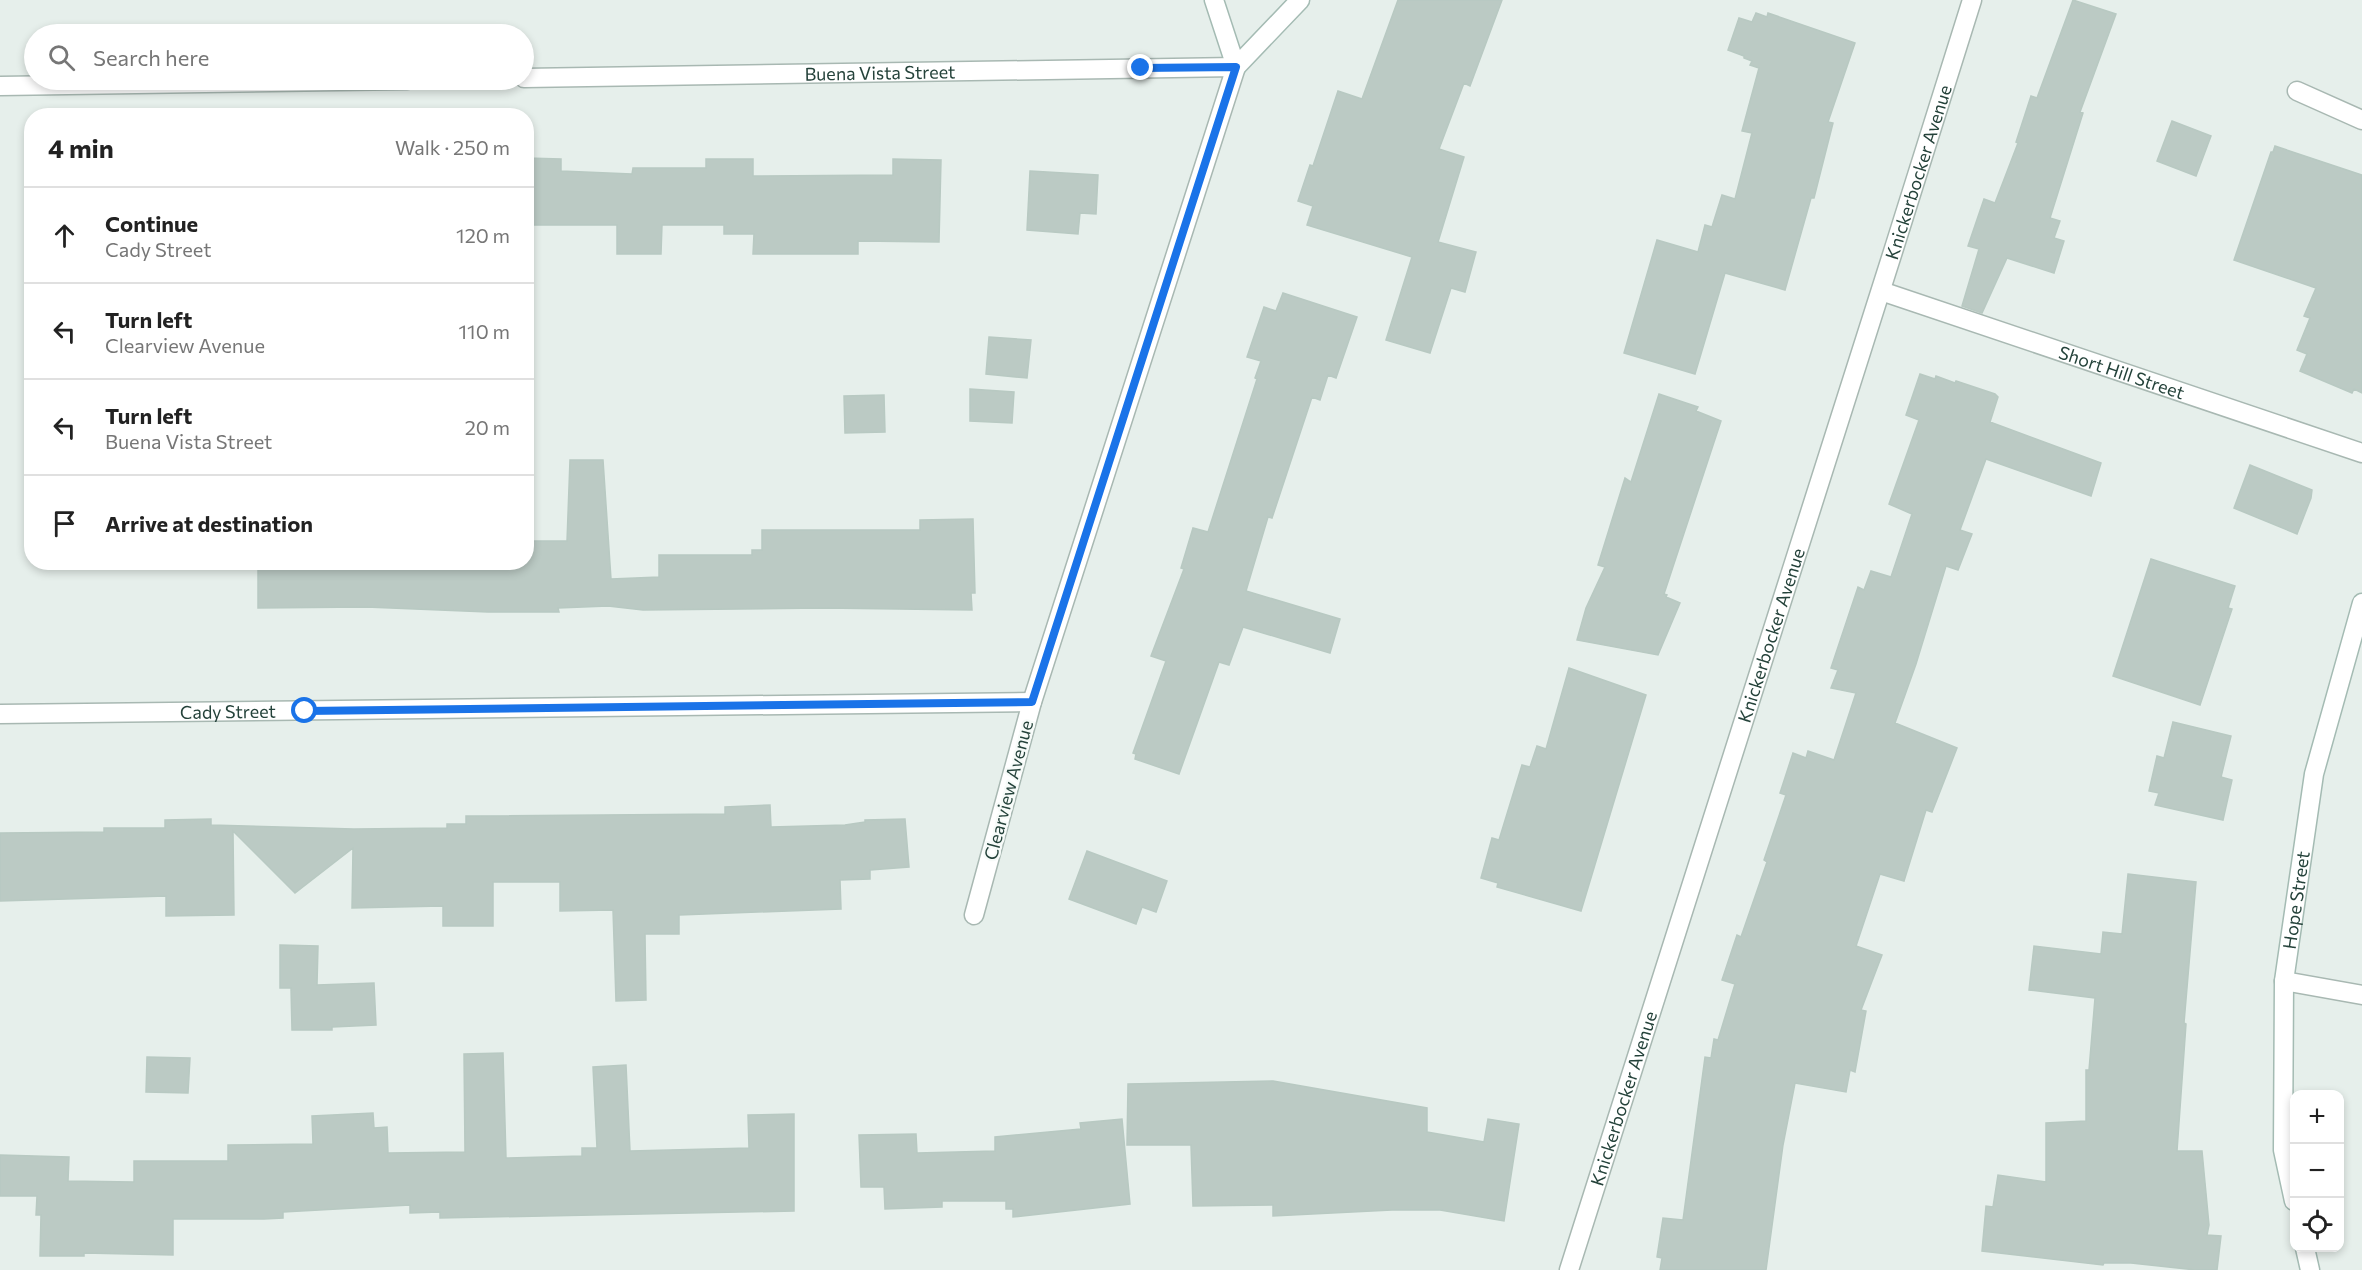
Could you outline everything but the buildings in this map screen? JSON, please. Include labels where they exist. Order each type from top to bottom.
[{"type":"street","points":[[1214,0],[1236,67]]},
{"type":"street","name":"Clearview Avenue","points":[[974,915],[1032,702],[1236,67],[1300,0]]},
{"type":"street","name":"Knickerbocker Avenue","points":[[1569,1270],[1972,0]]},
{"type":"street","name":"Buena Vista Street","points":[[534,78],[1236,67]]},
{"type":"street","points":[[0,86],[24,86]]},
{"type":"street","points":[[2297,91],[2362,120]]},
{"type":"street","name":"Short Hill Street","points":[[1881,291],[2362,453]]},
{"type":"street","name":"Hope Street","points":[[2294,1198],[2283,1150],[2284,981],[2314,774],[2362,603]]},
{"type":"street","name":"Cady Street","points":[[0,714],[1032,702]]},
{"type":"street","points":[[2284,981],[2362,995]]},
{"type":"street","points":[[2306,1252],[2310,1270]]},
{"type":"route","points":[[305,711],[1032,702],[1236,67],[1141,68]]}]
